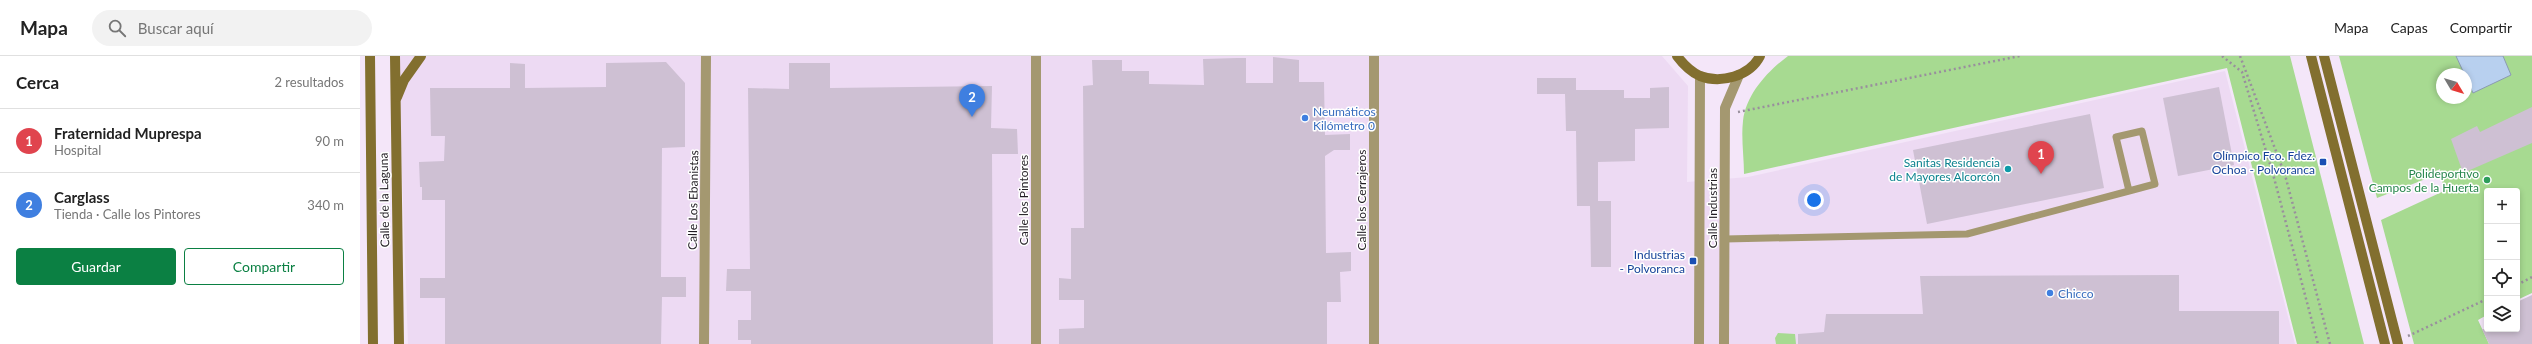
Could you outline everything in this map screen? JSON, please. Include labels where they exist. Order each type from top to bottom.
[{"type":"street","name":"Calle de la Laguna","points":[[370,56],[374,344]]},
{"type":"street","name":"Calle de la Laguna","points":[[395,56],[399,344]]},
{"type":"street","points":[[396,100],[404,80],[420,56]]},
{"type":"street","name":"Calle Los Ebanistas","points":[[704,344],[706,56]]},
{"type":"street","name":"Calle los Pintores","points":[[1036,56],[1036,344]]},
{"type":"street","name":"Calle los Cerrajeros","points":[[1374,56],[1374,344]]},
{"type":"street","points":[[1677,56],[1685,65],[1700,76],[1721,79],[1739,75],[1760,56]]},
{"type":"street","points":[[2311,56],[2385,344]]},
{"type":"street","points":[[2324,56],[2397,343]]},
{"type":"street","name":"Calle Industrias","points":[[1724,344],[1726,239],[1725,108],[1739,75]]},
{"type":"street","name":"Calle Industrias","points":[[1699,344],[1700,76]]},
{"type":"lane","points":[[1726,239],[1967,234],[2129,191],[2155,184],[2142,131],[2116,137],[2129,191]]},
{"type":"path","points":[[1725,108],[1739,112],[2020,56]]},
{"type":"path","points":[[2222,56],[2242,72],[2273,174],[2318,344]]},
{"type":"path","points":[[2240,56],[2285,175],[2330,344]]},
{"type":"path","points":[[2520,284],[2532,278]]},
{"type":"path","points":[[2397,343],[2484,300]]},
{"type":"shaded area","points":[[398,56],[1662,56],[1688,86],[1687,182],[1748,177],[2225,71],[2295,344],[408,344]]},
{"type":"green space","points":[[1788,56],[2290,56],[2364,344],[2297,344],[2227,68],[1744,174],[1742,127],[1748,102],[1759,84]]},
{"type":"green space","points":[[2339,56],[2532,56],[2532,293],[2520,299],[2520,188],[2484,188],[2484,317],[2478,320],[2489,344],[2414,344],[2381,220],[2444,191],[2440,169],[2423,180],[2377,198]]},
{"type":"green space","points":[[1778,333],[1795,334],[1796,344],[1776,344],[1775,338]]},
{"type":"water","points":[[2456,56],[2503,56],[2511,75],[2473,93],[2472,68],[2462,68]]},
{"type":"building","points":[[1273,57],[1299,60],[1299,82],[1324,82],[1325,135],[1350,134],[1350,150],[1334,150],[1325,156],[1326,253],[1351,252],[1351,271],[1340,272],[1341,302],[1327,302],[1327,344],[1059,344],[1059,329],[1084,328],[1084,300],[1059,300],[1059,278],[1071,279],[1071,228],[1084,228],[1083,86],[1093,85],[1092,60],[1122,60],[1122,71],[1149,71],[1149,84],[1204,85],[1203,59],[1246,58],[1246,83],[1273,83]]},
{"type":"building","points":[[666,62],[685,83],[685,147],[662,148],[661,277],[686,277],[686,297],[662,297],[661,344],[445,344],[445,298],[420,298],[420,278],[445,278],[445,200],[422,200],[422,187],[420,187],[419,162],[444,161],[445,136],[431,136],[430,88],[510,88],[510,63],[525,64],[525,88],[606,87],[606,63]]},
{"type":"building","points":[[789,63],[830,63],[830,88],[992,86],[991,128],[1017,129],[1018,154],[992,154],[993,344],[751,344],[751,340],[738,340],[738,320],[751,320],[751,291],[726,291],[727,269],[750,269],[748,88],[789,89]]},
{"type":"building","points":[[1537,78],[1576,78],[1576,90],[1624,90],[1624,98],[1650,98],[1650,88],[1669,87],[1669,128],[1635,129],[1635,161],[1598,162],[1598,201],[1611,201],[1611,267],[1591,267],[1590,206],[1577,206],[1576,131],[1566,131],[1565,94],[1537,94]]},
{"type":"building","points":[[2219,87],[2234,165],[2178,176],[2163,98]]},
{"type":"building","points":[[2532,107],[2532,143],[2463,173],[2451,139],[2477,126],[2480,132]]},
{"type":"building","name":"Sanitas Residencia de Mayores Alcorcón","points":[[2090,114],[2104,188],[1927,224],[1913,150]]},
{"type":"building","name":"Chicco","points":[[2179,275],[2179,311],[2279,311],[2279,344],[1798,344],[1798,334],[1824,332],[1826,314],[1923,314],[1920,276]]},
{"type":"building","points":[[2532,295],[2532,344],[2489,344],[2482,329],[2484,329],[2484,332],[2520,332],[2520,301]]},
{"type":"place","name":"Carglass","points":[[972,117]]},
{"type":"place","name":"Neumáticos Kilómetro 0","points":[[1305,118]]},
{"type":"place","name":"Olímpico Fco. Fdez. Ochoa - Polvoranca","points":[[2323,162]]},
{"type":"place","name":"Sanitas Residencia de Mayores Alcorcón","points":[[2008,169]]},
{"type":"place","name":"Fraternidad Muprespa","points":[[2041,174]]},
{"type":"place","name":"Polideportivo Campos de la Huerta","points":[[2487,180]]},
{"type":"place","name":"Industrias - Polvoranca","points":[[1693,261]]},
{"type":"place","name":"Chicco","points":[[2050,293]]}]
